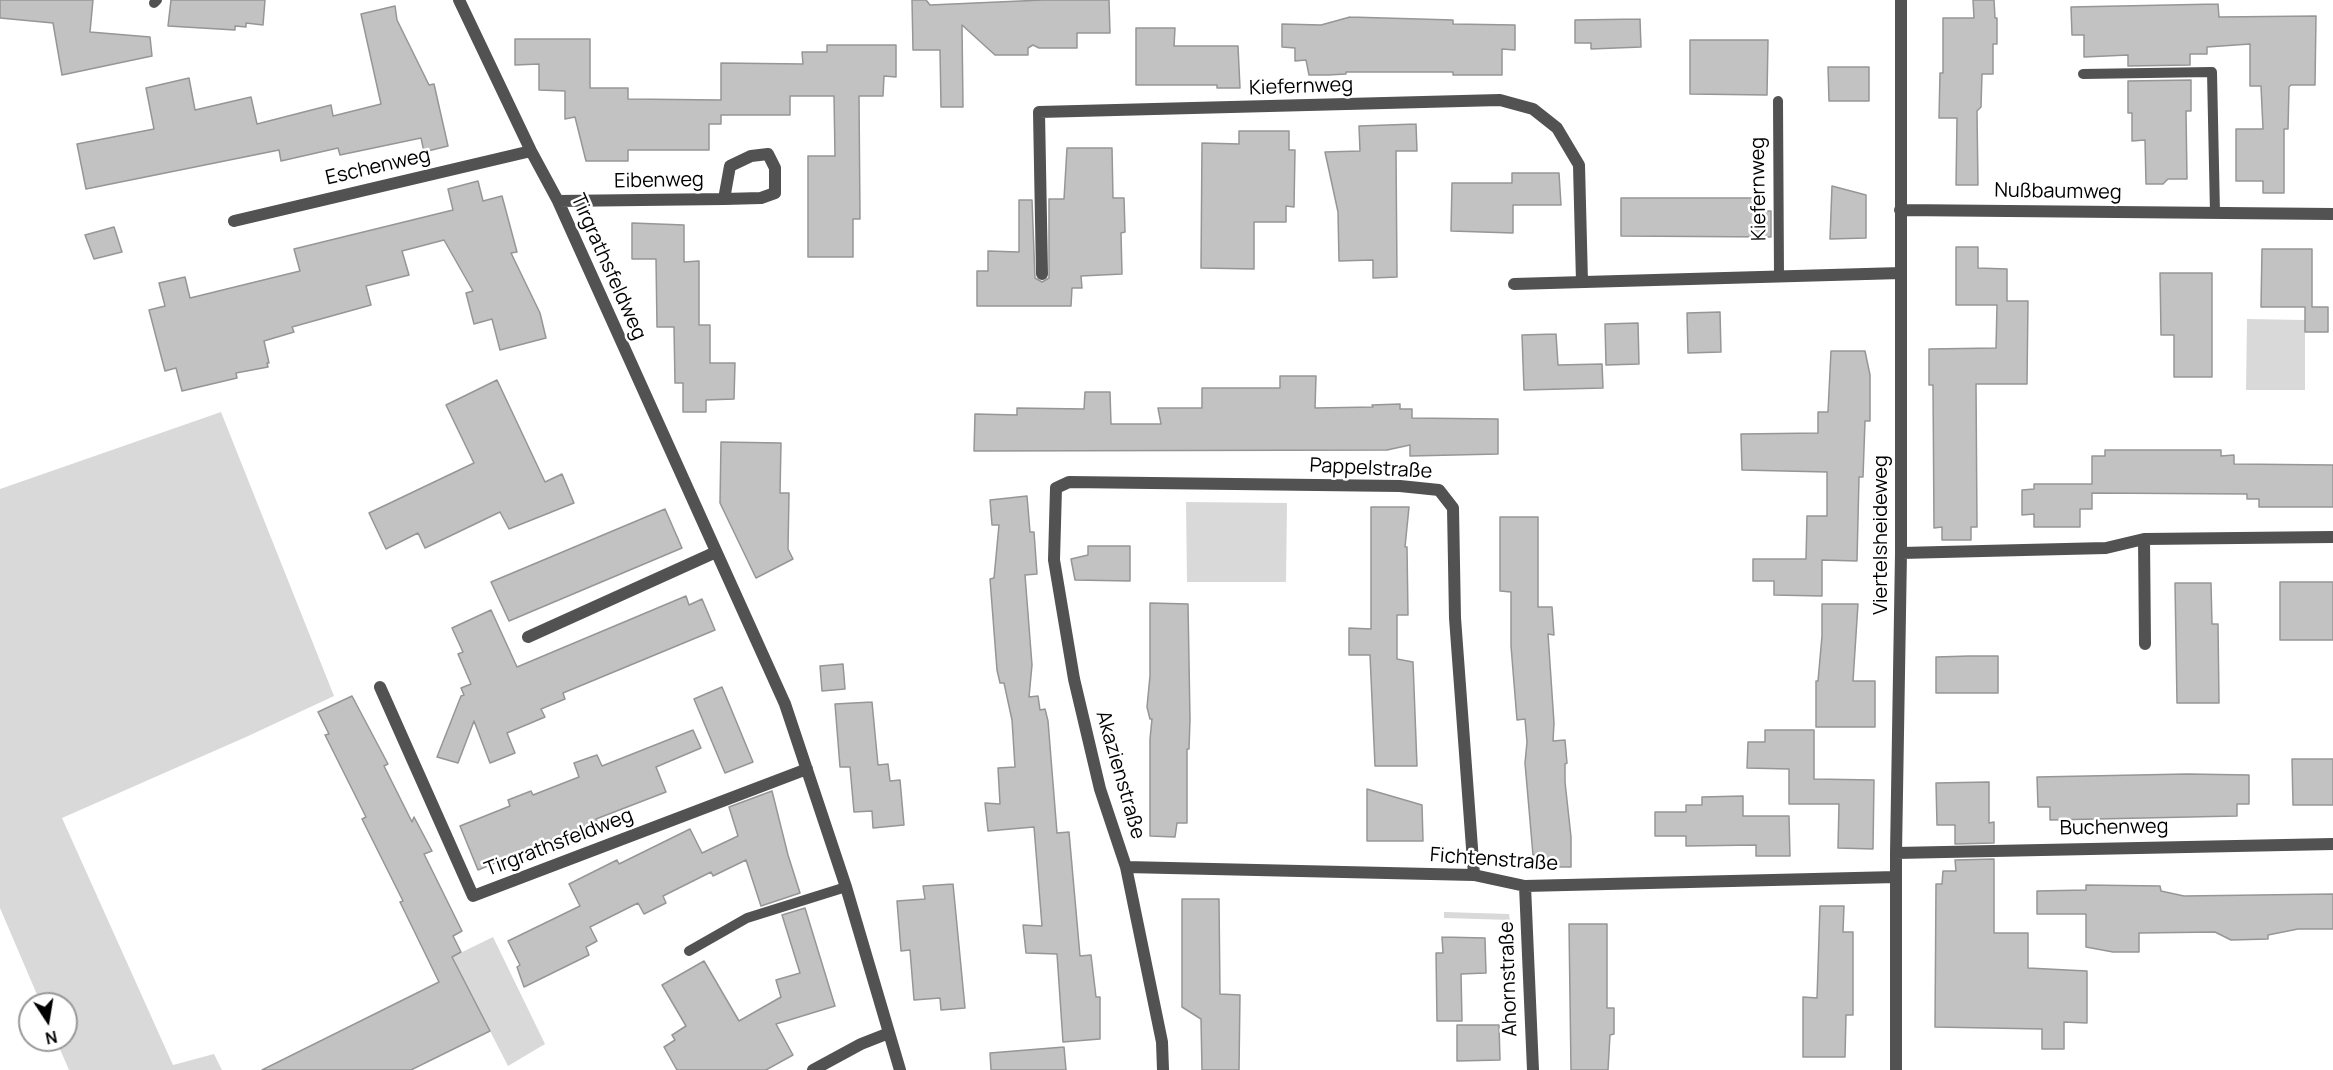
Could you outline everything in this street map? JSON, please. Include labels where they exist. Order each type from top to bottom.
[{"type":"street","name":"Tirgrathsfeldweg","points":[[459,0],[531,151],[558,201],[785,704],[846,887],[900,1070]]},
{"type":"street","name":"Viertelsheideweg","points":[[1896,1070],[1896,853],[1901,553],[1901,0]]},
{"type":"street","name":"Kiefernweg","points":[[1042,273],[1039,112],[1500,100],[1533,110],[1557,128],[1580,165],[1582,282]]},
{"type":"street","name":"Eschenweg","points":[[234,221],[531,151]]},
{"type":"street","name":"Eibenweg","points":[[558,201],[724,199],[761,198],[775,193],[775,168],[768,154],[751,156],[730,166],[724,199]]},
{"type":"street","name":"Nußbaumweg","points":[[1900,210],[2333,214]]},
{"type":"street","points":[[1514,284],[1900,273]]},
{"type":"street","name":"Pappelstraße","points":[[1056,488],[1069,482],[1400,486],[1439,490],[1453,508],[1455,618],[1474,876]]},
{"type":"street","name":"Akazienstraße","points":[[1056,488],[1054,560],[1074,679],[1100,789],[1126,867],[1162,1042],[1163,1070]]},
{"type":"street","points":[[1901,553],[2106,548],[2144,539],[2333,537]]},
{"type":"street","points":[[2144,539],[2145,644]]},
{"type":"street","points":[[528,637],[716,552]]},
{"type":"street","name":"Tirgrathsfeldweg","points":[[380,687],[473,896],[807,769]]},
{"type":"street","name":"Buchenweg","points":[[1896,853],[2333,844]]},
{"type":"street","name":"Fichtenstraße","points":[[1126,867],[1474,876],[1525,886],[1896,877]]},
{"type":"street","name":"Ahornstraße","points":[[1525,886],[1533,1070]]},
{"type":"street","points":[[813,1070],[861,1044],[889,1033]]},
{"type":"lane","points":[[2083,74],[2212,72],[2215,213]]},
{"type":"lane","name":"Kiefernweg","points":[[1778,101],[1779,277]]},
{"type":"lane","points":[[689,951],[747,918],[846,887]]},
{"type":"shaded area","points":[[2247,319],[2305,320],[2305,390],[2246,390]]},
{"type":"shaded area","points":[[221,412],[334,696],[62,818],[173,1065],[214,1054],[222,1070],[69,1070],[61,1052],[78,1052],[78,992],[36,992],[0,908],[0,489]]},
{"type":"shaded area","points":[[1186,502],[1287,503],[1286,582],[1187,582]]},
{"type":"shaded area","points":[[1444,912],[1509,914],[1510,920],[1444,918]]},
{"type":"shaded area","points":[[493,937],[545,1044],[508,1066],[452,957]]},
{"type":"building","points":[[0,0],[93,0],[90,32],[150,37],[152,56],[62,75],[53,23],[0,18]]},
{"type":"building","points":[[171,0],[265,0],[263,25],[246,23],[246,27],[235,26],[235,30],[168,26]]},
{"type":"building","points":[[912,0],[926,0],[930,5],[1043,0],[1109,0],[1110,33],[1077,33],[1077,48],[1039,48],[1033,45],[1028,48],[1028,55],[995,55],[962,25],[963,107],[941,107],[940,50],[913,50]]},
{"type":"building","points":[[1973,0],[1994,0],[1997,44],[1993,44],[1993,74],[1982,74],[1981,107],[1977,111],[1978,185],[1956,185],[1957,118],[1939,118],[1940,73],[1943,73],[1943,18],[1974,18]]},
{"type":"building","points":[[2218,4],[2219,17],[2316,16],[2315,85],[2291,85],[2289,87],[2288,129],[2284,129],[2284,193],[2263,193],[2263,181],[2236,181],[2236,129],[2263,129],[2261,86],[2250,86],[2250,44],[2207,47],[2207,54],[2190,54],[2190,65],[2128,66],[2128,55],[2084,57],[2084,35],[2072,35],[2071,7]]},
{"type":"building","points":[[395,6],[397,20],[429,85],[434,84],[448,146],[424,152],[421,138],[340,155],[338,148],[281,161],[279,150],[86,189],[77,144],[154,129],[146,88],[189,78],[195,110],[251,97],[257,124],[331,105],[333,116],[381,104],[361,14]]},
{"type":"building","points":[[1350,17],[1453,20],[1453,24],[1515,25],[1515,50],[1502,49],[1502,75],[1453,75],[1453,72],[1346,72],[1346,74],[1309,75],[1306,60],[1295,61],[1295,48],[1282,47],[1282,24],[1321,25]]},
{"type":"building","points":[[1640,19],[1641,47],[1591,49],[1591,43],[1575,43],[1575,20]]},
{"type":"building","points":[[1136,28],[1175,28],[1174,46],[1238,46],[1240,88],[1217,88],[1217,85],[1136,85]]},
{"type":"building","points":[[515,39],[590,39],[590,88],[628,88],[628,99],[721,100],[721,63],[803,64],[802,52],[827,52],[827,45],[896,45],[896,77],[884,76],[883,96],[859,96],[860,219],[853,219],[853,257],[808,257],[808,156],[835,156],[834,96],[790,96],[790,115],[721,115],[721,124],[709,124],[709,150],[628,150],[628,161],[586,161],[575,117],[565,119],[565,91],[539,90],[539,64],[515,65]]},
{"type":"building","points":[[1690,40],[1768,40],[1767,95],[1690,94]]},
{"type":"building","points":[[1828,67],[1869,67],[1869,101],[1829,101]]},
{"type":"building","points":[[2191,80],[2191,111],[2186,111],[2187,179],[2168,179],[2163,184],[2146,184],[2145,140],[2132,141],[2132,113],[2128,113],[2128,81]]},
{"type":"building","points":[[1416,124],[1417,151],[1396,151],[1397,277],[1373,278],[1373,260],[1339,261],[1338,212],[1325,152],[1360,151],[1359,126]]},
{"type":"building","points":[[1239,131],[1289,131],[1289,150],[1295,150],[1294,207],[1286,206],[1286,222],[1254,222],[1254,269],[1201,268],[1202,143],[1239,144]]},
{"type":"building","points":[[1067,148],[1112,148],[1113,198],[1124,198],[1125,232],[1121,233],[1122,274],[1081,276],[1082,288],[1072,288],[1071,306],[977,306],[977,271],[988,271],[988,251],[1019,252],[1019,200],[1032,200],[1035,278],[1042,282],[1049,278],[1049,199],[1064,199]]},
{"type":"building","points":[[1512,173],[1559,173],[1561,205],[1513,205],[1513,233],[1451,231],[1452,183],[1512,183]]},
{"type":"building","points":[[478,181],[483,201],[502,196],[517,252],[511,253],[540,313],[546,338],[500,350],[492,319],[474,324],[466,293],[473,291],[444,240],[402,251],[409,275],[366,286],[371,305],[292,327],[294,332],[264,341],[268,367],[236,373],[237,378],[182,391],[176,368],[165,371],[149,310],[165,306],[159,283],[185,277],[190,298],[300,271],[294,249],[453,210],[448,189]]},
{"type":"building","points":[[1832,186],[1866,195],[1866,238],[1830,239]]},
{"type":"building","points":[[1621,198],[1758,198],[1758,211],[1771,211],[1771,237],[1621,236]]},
{"type":"building","points":[[632,223],[684,225],[684,262],[699,261],[699,325],[710,325],[710,363],[735,363],[734,399],[706,400],[706,412],[683,412],[683,383],[675,383],[674,327],[657,327],[656,259],[632,259]]},
{"type":"building","points":[[114,227],[122,252],[94,259],[85,235]]},
{"type":"building","points":[[1956,247],[1978,247],[1978,268],[2007,269],[2007,301],[2028,301],[2027,384],[1976,384],[1977,527],[1971,527],[1971,540],[1942,540],[1942,527],[1934,528],[1933,385],[1929,385],[1929,349],[1996,348],[1997,305],[1956,305]]},
{"type":"building","points":[[2262,249],[2312,249],[2312,307],[2328,307],[2328,332],[2305,332],[2305,307],[2261,307]]},
{"type":"building","points":[[2160,273],[2212,273],[2212,377],[2174,377],[2174,335],[2161,335]]},
{"type":"building","points":[[1720,312],[1721,352],[1688,353],[1687,313]]},
{"type":"building","points":[[1638,323],[1639,364],[1606,365],[1605,324]]},
{"type":"building","points":[[1556,334],[1558,365],[1602,364],[1603,388],[1524,390],[1522,335]]},
{"type":"building","points":[[1831,351],[1865,351],[1870,375],[1870,421],[1865,421],[1863,477],[1859,477],[1857,561],[1822,560],[1822,596],[1774,595],[1774,581],[1753,581],[1753,559],[1806,559],[1807,516],[1827,516],[1827,472],[1742,470],[1741,434],[1818,433],[1818,412],[1828,412]]},
{"type":"building","points":[[1280,376],[1316,376],[1315,408],[1400,404],[1400,409],[1412,409],[1412,418],[1498,419],[1498,454],[1410,456],[1410,445],[1387,450],[974,451],[975,414],[1017,415],[1017,408],[1084,409],[1085,392],[1110,392],[1111,424],[1161,424],[1158,408],[1202,408],[1202,388],[1280,388]]},
{"type":"building","points":[[497,380],[545,482],[562,474],[574,503],[509,529],[500,512],[425,548],[418,533],[386,549],[369,513],[474,463],[446,405]]},
{"type":"building","points":[[721,442],[781,443],[780,493],[789,493],[788,549],[793,559],[756,578],[720,503]]},
{"type":"building","points":[[2105,450],[2221,450],[2221,456],[2234,455],[2234,464],[2333,465],[2333,507],[2259,507],[2259,499],[2247,499],[2247,494],[2092,493],[2092,509],[2080,509],[2080,527],[2034,527],[2034,514],[2022,515],[2022,490],[2034,489],[2034,484],[2092,484],[2092,456],[2105,456]]},
{"type":"building","points":[[1027,496],[1030,532],[1034,532],[1037,574],[1025,575],[1032,665],[1029,697],[1038,696],[1040,710],[1045,709],[1048,721],[1057,833],[1069,832],[1080,956],[1091,955],[1096,997],[1100,997],[1100,1039],[1063,1042],[1057,954],[1026,953],[1023,925],[1042,926],[1034,827],[988,831],[985,803],[1000,804],[998,768],[1015,767],[1012,720],[1004,683],[1000,683],[997,670],[990,579],[994,578],[999,525],[992,525],[990,500]]},
{"type":"building","points":[[1371,507],[1409,507],[1405,547],[1407,547],[1408,615],[1397,615],[1397,659],[1413,662],[1417,766],[1375,766],[1370,655],[1349,655],[1349,628],[1371,629]]},
{"type":"building","points":[[665,509],[682,548],[509,621],[491,582]]},
{"type":"building","points":[[1500,517],[1538,517],[1538,607],[1552,607],[1554,635],[1548,634],[1554,723],[1553,741],[1565,740],[1567,763],[1565,764],[1565,782],[1571,837],[1571,867],[1544,867],[1543,854],[1533,855],[1525,763],[1527,742],[1525,719],[1517,720],[1511,646],[1511,592],[1500,591]]},
{"type":"building","points":[[1088,546],[1130,546],[1130,581],[1075,580],[1071,559],[1088,555]]},
{"type":"building","points":[[2280,582],[2333,582],[2333,640],[2280,640]]},
{"type":"building","points":[[2175,583],[2211,583],[2212,624],[2218,624],[2219,703],[2177,703]]},
{"type":"building","points":[[686,596],[689,605],[702,599],[715,630],[563,693],[565,699],[541,709],[545,717],[507,733],[515,753],[490,763],[474,721],[458,763],[437,757],[461,696],[464,695],[461,688],[471,684],[458,654],[463,652],[452,628],[491,610],[517,667]]},
{"type":"building","points":[[1150,603],[1188,604],[1190,719],[1189,749],[1187,749],[1187,823],[1177,823],[1175,837],[1150,836],[1152,719],[1150,719],[1147,707],[1150,676]]},
{"type":"building","points":[[1822,604],[1858,604],[1853,681],[1875,681],[1875,727],[1816,727],[1816,681],[1818,681],[1822,636]]},
{"type":"building","points":[[1998,656],[1998,693],[1936,693],[1936,657]]},
{"type":"building","points":[[843,664],[845,689],[822,691],[820,666]]},
{"type":"building","points":[[722,687],[753,762],[725,773],[694,699]]},
{"type":"building","points":[[352,696],[388,764],[384,766],[412,822],[414,817],[432,851],[424,854],[462,931],[453,936],[461,952],[452,957],[490,1031],[411,1070],[262,1070],[439,982],[400,902],[403,901],[362,819],[366,817],[325,735],[329,734],[318,712]]},
{"type":"building","points":[[872,702],[878,765],[888,764],[890,781],[900,780],[904,825],[873,828],[872,811],[854,812],[850,767],[840,767],[835,704]]},
{"type":"building","points":[[693,730],[701,748],[656,767],[666,792],[596,819],[597,821],[478,870],[460,826],[510,806],[508,800],[531,791],[533,795],[579,777],[574,763],[597,755],[602,766]]},
{"type":"building","points":[[1765,730],[1814,730],[1814,779],[1874,780],[1873,849],[1838,848],[1839,804],[1789,804],[1789,769],[1747,768],[1748,742],[1765,742]]},
{"type":"building","points":[[2292,759],[2333,759],[2333,805],[2293,805]]},
{"type":"building","points":[[2249,775],[2249,804],[2237,804],[2237,816],[2050,820],[2050,807],[2038,807],[2037,777]]},
{"type":"building","points":[[1989,782],[1989,823],[1994,822],[1994,843],[1955,844],[1955,825],[1937,825],[1936,783]]},
{"type":"building","points":[[1367,789],[1422,805],[1423,841],[1367,841]]},
{"type":"building","points":[[772,791],[800,893],[761,906],[746,860],[713,876],[711,872],[663,896],[666,903],[644,914],[638,903],[590,927],[597,941],[586,947],[589,955],[524,987],[517,967],[520,965],[508,941],[580,906],[569,884],[617,860],[619,864],[690,829],[702,853],[738,836],[729,807]]},
{"type":"building","points":[[1743,796],[1743,816],[1789,816],[1790,856],[1756,856],[1756,845],[1686,846],[1686,836],[1655,836],[1655,812],[1686,812],[1686,805],[1702,805],[1702,797]]},
{"type":"building","points":[[1994,859],[1994,933],[2028,933],[2028,968],[2087,971],[2087,1023],[2064,1022],[2064,1049],[2042,1049],[2042,1029],[1935,1027],[1936,884],[1942,884],[1943,871],[1956,871],[1955,860]]},
{"type":"building","points":[[953,884],[965,1008],[941,1010],[940,998],[914,1000],[910,950],[901,951],[897,901],[925,899],[923,886]]},
{"type":"building","points":[[2086,885],[2160,886],[2161,891],[2184,896],[2333,894],[2333,929],[2298,929],[2268,935],[2268,939],[2231,940],[2215,932],[2139,933],[2139,952],[2113,952],[2086,947],[2086,914],[2037,914],[2037,891],[2086,890]]},
{"type":"building","points":[[1182,899],[1219,899],[1220,994],[1240,995],[1239,1070],[1202,1070],[1201,1019],[1182,1007]]},
{"type":"building","points":[[1820,906],[1844,906],[1843,932],[1853,932],[1853,1015],[1846,1015],[1845,1057],[1803,1057],[1803,997],[1817,998]]},
{"type":"building","points":[[805,908],[835,1006],[776,1024],[793,1055],[766,1070],[677,1070],[664,1047],[675,1040],[672,1035],[686,1026],[662,985],[704,961],[739,1021],[781,997],[776,980],[800,973],[782,915]]},
{"type":"building","points":[[1569,924],[1607,924],[1607,1008],[1614,1008],[1614,1034],[1610,1035],[1608,1070],[1571,1070]]},
{"type":"building","points":[[1442,937],[1485,938],[1486,973],[1461,974],[1462,1021],[1437,1021],[1436,953],[1443,953]]},
{"type":"building","points":[[1457,1025],[1499,1025],[1500,1060],[1457,1061]]},
{"type":"building","points":[[1064,1047],[1066,1070],[991,1070],[990,1053]]}]
